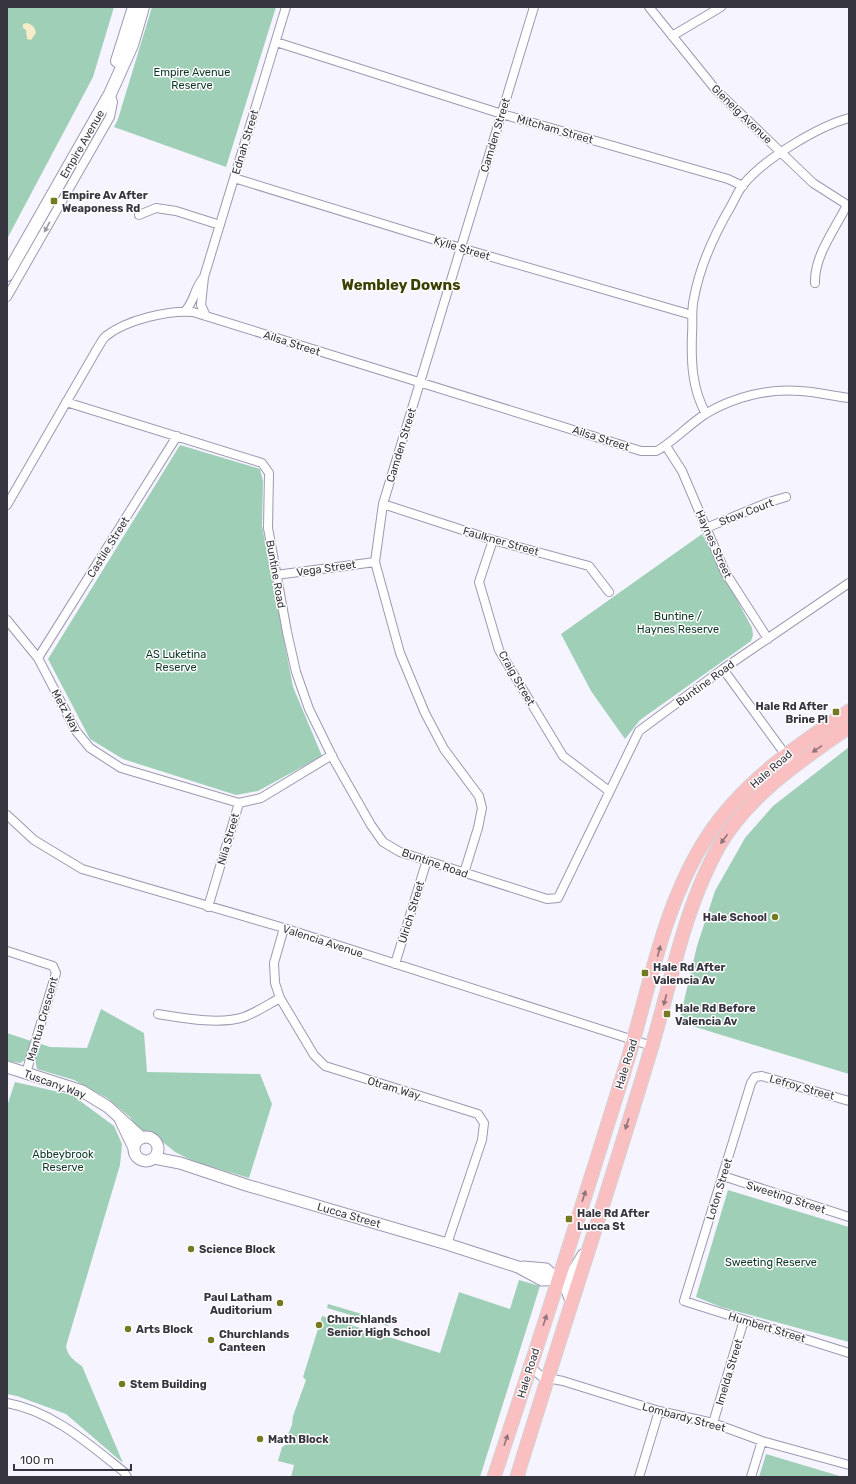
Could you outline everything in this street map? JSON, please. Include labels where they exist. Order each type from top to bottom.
[{"type":"main road","name":"Empire Avenue","points":[[7,260],[104,90],[115,67],[134,7]]},
{"type":"main road","name":"Empire Avenue","points":[[7,275],[110,94],[132,44],[143,7]]},
{"type":"main road","name":"Hale Road","points":[[494,1477],[634,1040],[664,932],[682,885],[707,838],[735,801],[789,760],[849,711]]},
{"type":"main road","name":"Hale Road","points":[[517,1477],[652,1046],[682,938],[698,889],[720,845],[745,812],[789,760],[849,728]]},
{"type":"street","name":"Ednah Street","points":[[206,316],[201,305],[204,277],[286,7]]},
{"type":"street","name":"Camden Street","points":[[464,873],[478,828],[482,808],[479,796],[444,749],[425,713],[400,653],[375,562],[382,504],[534,7]]},
{"type":"street","name":"Glenelg Avenue","points":[[649,7],[716,90],[813,183],[848,206]]},
{"type":"street","points":[[672,36],[721,7]]},
{"type":"street","name":"Mitcham Street","points":[[276,42],[502,114],[728,179],[743,186]]},
{"type":"street","points":[[7,297],[110,117],[113,102],[110,94]]},
{"type":"street","points":[[706,414],[701,405],[693,378],[691,362],[692,315],[694,298],[703,261],[719,226],[743,186],[758,170],[814,131],[849,118]]},
{"type":"street","name":"Kylie Street","points":[[234,178],[461,248],[692,315]]},
{"type":"street","points":[[815,283],[815,271],[823,251],[848,206]]},
{"type":"street","points":[[139,215],[156,208],[176,211],[220,224]]},
{"type":"street","name":"Ednah Street","points":[[185,311],[192,304],[200,282],[204,277]]},
{"type":"street","name":"Ailsa Street","points":[[7,505],[106,336],[130,324],[173,311],[185,311],[206,316],[406,379],[420,381],[641,451],[656,450],[666,446]]},
{"type":"street","points":[[666,446],[681,432],[706,414],[739,398],[779,391],[800,391],[849,398]]},
{"type":"street","name":"Buntine Road","points":[[66,402],[262,463],[269,473],[268,528],[296,672],[310,710],[332,756],[371,825],[383,842],[400,852],[546,899],[558,898],[639,731],[723,669],[849,583]]},
{"type":"street","name":"Castile Street","points":[[38,658],[177,436]]},
{"type":"street","name":"Haynes Street","points":[[666,446],[682,471],[725,572],[768,639]]},
{"type":"street","name":"Stow Court","points":[[706,528],[769,502],[786,497]]},
{"type":"street","name":"Faulkner Street","points":[[382,504],[493,540],[589,566],[609,592]]},
{"type":"street","name":"Craig Street","points":[[493,540],[479,582],[499,650],[563,756],[609,791]]},
{"type":"street","name":"Vega Street","points":[[276,575],[375,562]]},
{"type":"street","name":"Metz Way","points":[[7,620],[38,658],[76,731],[90,748],[122,768],[239,803]]},
{"type":"street","points":[[723,669],[789,760]]},
{"type":"street","name":"Nila Street","points":[[208,907],[239,803],[261,798],[332,756]]},
{"type":"street","name":"Valencia Avenue","points":[[7,815],[34,840],[82,869],[284,928],[652,1046]]},
{"type":"street","name":"Ulrich Street","points":[[395,964],[427,860]]},
{"type":"street","name":"Otram Way","points":[[284,928],[274,963],[275,983],[280,998],[314,1055],[325,1066],[478,1114],[484,1123],[482,1140],[446,1244]]},
{"type":"street","name":"Mantua Crescent","points":[[7,952],[53,966],[56,974],[26,1073]]},
{"type":"street","points":[[158,1014],[190,1019],[230,1019],[245,1016],[280,998]]},
{"type":"street","name":"Tuscany Way","points":[[7,1067],[82,1091],[108,1107],[142,1138]]},
{"type":"street","name":"Lefroy Street","points":[[756,1077],[762,1076],[849,1101]]},
{"type":"street","name":"Loton Street","points":[[684,1301],[751,1083],[756,1077]]},
{"type":"street","name":"Tuscany Way","points":[[120,1119],[134,1148]]},
{"type":"street","points":[[142,1138],[151,1138],[159,1147],[154,1158],[147,1161],[138,1159],[134,1148],[137,1142],[142,1138]]},
{"type":"street","name":"Lucca Street","points":[[159,1147],[180,1163]]},
{"type":"street","name":"Lucca Street","points":[[154,1158],[180,1163],[246,1185],[446,1244],[518,1267],[546,1269],[566,1288],[572,1303]]},
{"type":"street","name":"Sweeting Street","points":[[723,1176],[849,1217]]},
{"type":"street","points":[[558,1279],[569,1279],[572,1276],[590,1242]]},
{"type":"street","name":"Humbert Street","points":[[684,1301],[849,1353]]},
{"type":"street","name":"Imelda Street","points":[[713,1423],[744,1320]]},
{"type":"street","name":"Lombardy Street","points":[[532,1357],[533,1368],[542,1378],[563,1381],[659,1411],[713,1423],[762,1441],[849,1465]]},
{"type":"street","points":[[7,1403],[46,1417],[80,1437],[124,1472],[127,1477]]},
{"type":"street","points":[[639,1477],[659,1411]]},
{"type":"street","points":[[751,1477],[762,1441]]},
{"type":"green space","points":[[7,7],[114,7],[93,77],[7,239]]},
{"type":"green space","name":"Empire Avenue Reserve","points":[[152,7],[276,7],[226,167],[114,127],[118,119]]},
{"type":"green space","name":"AS Luketina Reserve","points":[[180,445],[260,469],[263,481],[262,526],[293,687],[322,756],[258,791],[236,795],[123,759],[90,739],[48,659]]},
{"type":"green space","name":"Buntine / Haynes Reserve","points":[[702,534],[752,628],[753,635],[751,641],[640,720],[625,739],[591,691],[561,634]]},
{"type":"green space","name":"Hale School","points":[[849,747],[849,1074],[679,1022],[697,946],[715,891],[745,838],[773,806]]},
{"type":"green space","points":[[101,1009],[144,1033],[147,1072],[260,1074],[272,1104],[249,1178],[195,1162],[175,1152],[153,1134],[140,1131],[130,1117],[107,1098],[74,1080],[37,1069],[35,1059],[41,1044],[50,1047],[87,1048]]},
{"type":"green space","points":[[7,1033],[31,1041],[25,1060],[20,1063],[7,1061]]},
{"type":"green space","name":"Abbeybrook Reserve","points":[[15,1082],[72,1095],[114,1126],[122,1144],[120,1165],[66,1346],[71,1358],[82,1366],[123,1463],[66,1414],[17,1396],[7,1394],[7,1106]]},
{"type":"green space","name":"Sweeting Reserve","points":[[728,1190],[849,1227],[849,1342],[721,1307],[696,1297]]},
{"type":"green space","points":[[519,1280],[540,1286],[480,1477],[291,1477],[294,1465],[278,1461],[282,1447],[287,1444],[287,1437],[292,1425],[293,1416],[306,1380],[303,1377],[322,1316],[440,1353],[459,1292],[510,1309]]},
{"type":"green space","points":[[328,1304],[389,1322],[388,1326],[327,1308]]},
{"type":"green space","points":[[766,1454],[843,1477],[759,1477]]},
{"type":"sand","points":[[27,23],[33,26],[36,31],[31,40],[27,39],[26,30],[23,28],[23,24]]},
{"type":"place","name":"Empire Av After Weaponess Rd","points":[[54,201]]},
{"type":"place","name":"Hale Rd After Brine Pl","points":[[836,712]]},
{"type":"place","name":"Hale School","points":[[775,917]]},
{"type":"place","name":"Hale Rd After Valencia Av","points":[[645,973]]},
{"type":"place","name":"Hale Rd Before Valencia Av","points":[[667,1014]]},
{"type":"place","name":"Hale Rd After Lucca St","points":[[569,1219]]},
{"type":"place","name":"Science Block","points":[[191,1249]]},
{"type":"place","name":"Paul Latham Auditorium","points":[[280,1303]]},
{"type":"place","name":"Churchlands Senior High School","points":[[319,1325]]},
{"type":"place","name":"Arts Block","points":[[128,1329]]},
{"type":"place","name":"Churchlands Canteen","points":[[211,1340]]},
{"type":"place","name":"Stem Building","points":[[122,1384]]},
{"type":"place","name":"Math Block","points":[[260,1439]]},
{"type":"district","name":"Wembley Downs","points":[[401,285]]}]
